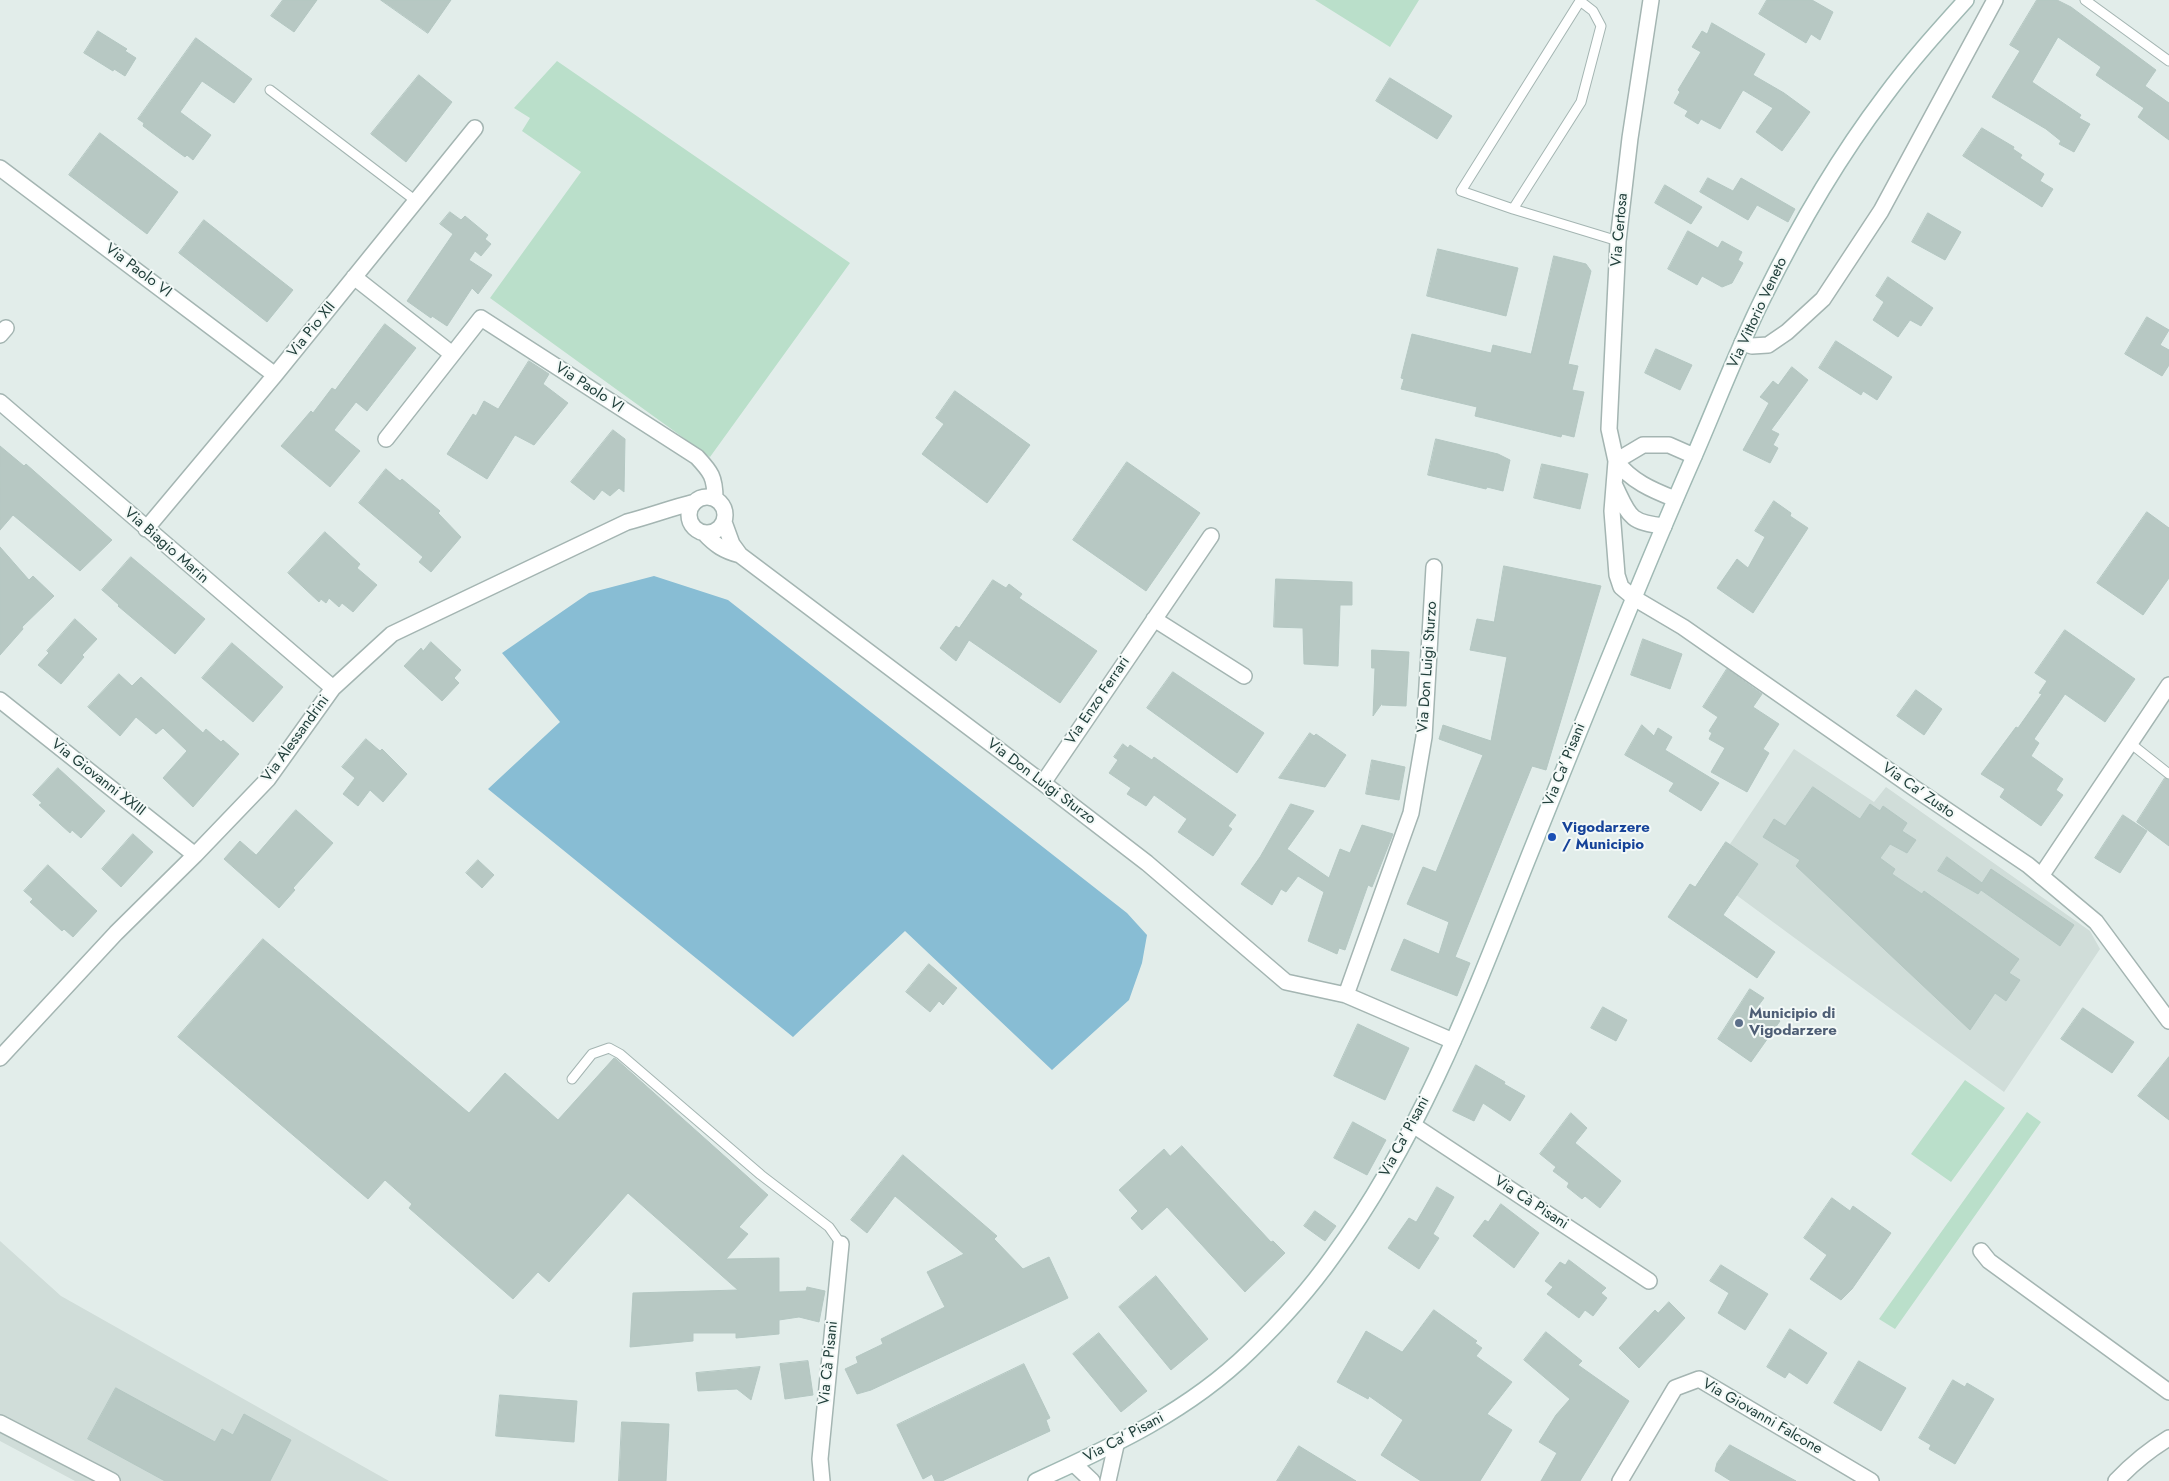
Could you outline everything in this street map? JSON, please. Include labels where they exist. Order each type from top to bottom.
[{"type":"street","name":"Via Certosa","points":[[1634,598],[1621,587],[1617,575],[1612,511],[1616,461],[1609,429],[1618,241],[1630,138],[1651,0]]},
{"type":"street","name":"Via Vittorio Veneto","points":[[1608,660],[1742,342],[1787,251],[1850,146],[1885,96],[1922,49],[1966,0]]},
{"type":"street","points":[[1742,342],[1752,346],[1768,345],[1787,332],[1823,299],[1882,211],[1995,0]]},
{"type":"street","name":"Via Pio XII","points":[[146,529],[275,375],[475,128]]},
{"type":"street","name":"Via Paolo VI","points":[[0,168],[275,375]]},
{"type":"street","points":[[354,277],[452,354]]},
{"type":"street","name":"Via Paolo VI","points":[[386,439],[481,318],[697,457],[711,472],[715,485],[715,499]]},
{"type":"street","name":"Via Biagio Marin","points":[[0,402],[333,688]]},
{"type":"street","points":[[1675,499],[1645,486],[1625,473],[1616,461],[1643,446],[1669,446],[1694,456]]},
{"type":"street","name":"Via Certosa","points":[[1615,486],[1629,514],[1638,521],[1649,525],[1664,526]]},
{"type":"street","points":[[704,497],[715,499],[723,506],[725,512],[724,522],[716,531],[704,533],[694,527],[691,522],[690,512],[695,502],[704,497]]},
{"type":"street","name":"Via Alessandrini","points":[[0,1058],[116,933],[268,779],[333,688],[392,634],[627,522],[695,502]]},
{"type":"street","name":"Via Alessandrini","points":[[658,514],[691,522]]},
{"type":"street","name":"Via Don Luigi Sturzo","points":[[724,522],[732,544],[740,555],[1043,782],[1147,863],[1286,982],[1346,995],[1453,1041]]},
{"type":"street","name":"Via Don Luigi Sturzo","points":[[704,533],[727,552],[740,555]]},
{"type":"street","name":"Via Enzo Ferrari","points":[[1043,782],[1211,536]]},
{"type":"street","name":"Via Don Luigi Sturzo","points":[[1346,995],[1411,813],[1424,737],[1434,567]]},
{"type":"street","name":"Via Ca' Zusto","points":[[1634,598],[1683,627],[2041,876],[2096,922],[2169,1021]]},
{"type":"street","points":[[1154,619],[1244,676]]},
{"type":"street","name":"Via Ca' Pisani","points":[[1036,1481],[1116,1445],[1192,1399],[1248,1354],[1303,1294],[1332,1258],[1358,1220],[1413,1125],[1453,1041],[1608,660]]},
{"type":"street","points":[[2041,876],[2169,685]]},
{"type":"street","name":"Via Giovanni XXIII","points":[[0,700],[195,855]]},
{"type":"street","name":"Via Cà Pisani","points":[[1413,1125],[1649,1281]]},
{"type":"street","name":"Via Cà Pisani","points":[[822,1481],[820,1459],[840,1244]]},
{"type":"street","points":[[1981,1251],[1989,1261],[2169,1392]]},
{"type":"street","name":"Via Giovanni Falcone","points":[[1620,1481],[1674,1388],[1699,1379],[1848,1475]]},
{"type":"street","points":[[0,1423],[112,1481]]},
{"type":"street","points":[[2116,1481],[2128,1468],[2154,1447],[2169,1438]]},
{"type":"street","points":[[1108,1481],[1116,1445]]},
{"type":"street","points":[[1074,1464],[1074,1481]]},
{"type":"street","points":[[1074,1464],[1092,1481]]},
{"type":"street","points":[[1848,1475],[1871,1481]]},
{"type":"lane","points":[[2085,0],[2169,61]]},
{"type":"lane","points":[[1514,209],[1581,102],[1601,26],[1594,10],[1580,1],[1461,191],[1514,209],[1618,241]]},
{"type":"lane","points":[[270,90],[416,201]]},
{"type":"lane","points":[[2130,744],[2169,774]]},
{"type":"lane","points":[[572,1079],[592,1054],[610,1048],[620,1054],[761,1175],[829,1227],[840,1244]]},
{"type":"shaded area","points":[[1794,749],[1874,802],[1886,787],[2090,931],[2100,949],[2004,1092],[1705,872],[1726,842],[1730,844]]},
{"type":"shaded area","points":[[0,1241],[61,1296],[389,1481],[75,1481],[0,1441]]},
{"type":"green space","points":[[1315,0],[1419,0],[1390,47]]},
{"type":"green space","points":[[557,61],[850,263],[710,457],[490,298],[581,172],[522,131],[530,118],[514,108]]},
{"type":"green space","points":[[1965,1080],[2005,1108],[1951,1182],[1911,1154]]},
{"type":"green space","points":[[2027,1112],[2041,1122],[1895,1329],[1879,1319]]},
{"type":"water","points":[[654,576],[728,600],[1127,913],[1147,935],[1142,963],[1129,1000],[1052,1070],[905,931],[793,1037],[488,789],[560,722],[502,653],[589,593]]},
{"type":"building","points":[[283,0],[317,0],[294,32],[271,16]]},
{"type":"building","points":[[381,0],[451,0],[428,33]]},
{"type":"building","points":[[1767,0],[1812,0],[1833,12],[1820,40],[1811,34],[1806,43],[1759,14]]},
{"type":"building","points":[[2037,0],[2057,0],[2071,7],[2156,70],[2145,86],[2169,103],[2169,140],[2138,117],[2144,108],[2096,75],[2101,67],[2058,37],[2032,82],[2081,115],[2079,118],[2090,124],[2074,152],[2059,144],[2061,141],[2046,129],[1992,97],[2020,51],[2010,45]]},
{"type":"building","points":[[1712,23],[1765,54],[1753,75],[1784,93],[1810,112],[1782,151],[1756,132],[1773,108],[1743,90],[1720,129],[1701,119],[1698,124],[1685,116],[1688,111],[1674,103],[1680,92],[1678,90],[1701,52],[1692,47],[1702,31],[1707,34]]},
{"type":"building","points":[[98,31],[127,49],[125,51],[136,58],[125,76],[114,69],[113,71],[84,53]]},
{"type":"building","points":[[196,38],[252,79],[234,103],[202,81],[180,112],[211,135],[193,160],[171,147],[143,126],[144,123],[138,119]]},
{"type":"building","points":[[419,75],[452,102],[406,162],[371,134]]},
{"type":"building","points":[[1390,78],[1452,116],[1437,139],[1376,101]]},
{"type":"building","points":[[1982,128],[2014,147],[2013,149],[2022,155],[2020,158],[2044,174],[2040,181],[2053,189],[2042,207],[1963,156]]},
{"type":"building","points":[[100,133],[178,192],[147,234],[69,175]]},
{"type":"building","points":[[1708,178],[1733,191],[1741,178],[1795,209],[1788,222],[1757,205],[1748,220],[1700,192]]},
{"type":"building","points":[[1665,185],[1702,207],[1691,224],[1655,203]]},
{"type":"building","points":[[450,212],[461,220],[465,216],[488,235],[485,239],[491,244],[481,256],[475,251],[469,260],[492,275],[478,294],[472,288],[447,326],[432,316],[431,318],[407,301],[453,234],[440,224]]},
{"type":"building","points":[[1928,213],[1961,232],[1945,260],[1912,242]]},
{"type":"building","points":[[204,220],[293,290],[267,322],[179,253]]},
{"type":"building","points":[[1688,231],[1718,248],[1722,241],[1742,252],[1738,260],[1743,263],[1732,283],[1722,287],[1702,276],[1697,285],[1668,269]]},
{"type":"building","points":[[1438,249],[1518,268],[1506,316],[1427,296]]},
{"type":"building","points":[[1554,256],[1586,264],[1591,271],[1568,364],[1578,366],[1572,390],[1584,392],[1574,437],[1562,434],[1561,437],[1475,416],[1477,407],[1401,389],[1404,379],[1401,378],[1412,334],[1491,353],[1493,345],[1531,354]]},
{"type":"building","points":[[1888,277],[1933,308],[1921,326],[1910,320],[1898,337],[1873,320],[1884,302],[1876,296]]},
{"type":"building","points":[[2147,317],[2169,330],[2160,345],[2169,350],[2169,365],[2162,376],[2125,354]]},
{"type":"building","points":[[385,324],[416,348],[367,411],[356,402],[334,430],[360,451],[330,487],[281,446],[311,411],[313,413],[332,388],[335,390]]},
{"type":"building","points":[[1836,341],[1892,377],[1877,400],[1863,391],[1861,395],[1819,368]]},
{"type":"building","points":[[1656,349],[1692,365],[1680,390],[1645,373]]},
{"type":"building","points":[[529,361],[549,374],[543,384],[568,403],[534,445],[515,435],[487,479],[447,454],[473,414],[476,416],[484,401],[498,409]]},
{"type":"building","points":[[1792,367],[1808,380],[1771,430],[1779,434],[1773,445],[1778,448],[1770,463],[1743,450],[1769,403],[1760,397],[1773,381],[1778,385]]},
{"type":"building","points":[[955,391],[1030,445],[987,503],[922,454],[944,424],[936,418]]},
{"type":"building","points":[[613,430],[625,439],[624,492],[619,488],[610,496],[602,490],[594,500],[571,482]]},
{"type":"building","points":[[1436,439],[1498,454],[1510,460],[1503,491],[1487,487],[1486,489],[1428,475]]},
{"type":"building","points":[[0,446],[24,466],[26,464],[112,540],[80,571],[13,515],[0,530]]},
{"type":"building","points":[[1127,462],[1200,513],[1146,591],[1073,540]]},
{"type":"building","points":[[1542,464],[1588,474],[1580,509],[1534,498]]},
{"type":"building","points":[[386,469],[400,481],[402,479],[440,511],[438,513],[461,537],[431,572],[419,562],[423,557],[359,503]]},
{"type":"building","points":[[1774,501],[1791,513],[1790,516],[1808,528],[1753,613],[1717,588],[1737,559],[1748,568],[1765,537],[1755,531]]},
{"type":"building","points":[[2147,512],[2169,528],[2169,578],[2143,615],[2097,583]]},
{"type":"building","points":[[325,532],[360,564],[357,568],[377,585],[353,612],[342,603],[339,607],[329,598],[326,603],[321,599],[319,602],[288,573]]},
{"type":"building","points":[[0,547],[29,580],[33,576],[54,596],[22,627],[23,629],[0,655]]},
{"type":"building","points":[[131,557],[205,619],[175,654],[102,590]]},
{"type":"building","points":[[1504,566],[1601,586],[1546,770],[1532,766],[1455,957],[1470,963],[1457,996],[1391,970],[1404,939],[1439,954],[1449,922],[1407,904],[1423,867],[1436,872],[1483,755],[1439,739],[1443,725],[1491,741],[1507,657],[1470,650],[1477,619],[1494,622]]},
{"type":"building","points":[[1276,579],[1352,582],[1352,605],[1340,605],[1338,666],[1304,664],[1303,628],[1274,627]]},
{"type":"building","points":[[993,580],[1006,588],[1009,584],[1022,594],[1019,598],[1097,651],[1060,703],[969,640],[956,661],[940,648],[956,626],[959,628]]},
{"type":"building","points":[[75,619],[97,639],[82,655],[84,657],[61,684],[38,665],[49,653],[47,651]]},
{"type":"building","points":[[2065,630],[2135,679],[2105,722],[2065,694],[2034,739],[2039,743],[2031,756],[2063,779],[2056,790],[2063,795],[2041,826],[2000,797],[2005,789],[1981,774],[2016,727],[2018,728],[2042,694],[2039,693],[2047,681],[2035,673]]},
{"type":"building","points":[[1643,639],[1682,654],[1670,689],[1631,675]]},
{"type":"building","points":[[431,642],[461,670],[454,678],[459,683],[442,701],[404,666],[421,648],[423,651]]},
{"type":"building","points":[[232,643],[283,687],[253,722],[202,678]]},
{"type":"building","points":[[1372,650],[1409,652],[1406,706],[1382,705],[1383,702],[1373,716],[1375,668],[1372,668]]},
{"type":"building","points":[[1727,669],[1762,694],[1753,707],[1779,724],[1763,749],[1769,753],[1747,792],[1711,772],[1725,748],[1709,739],[1712,733],[1709,731],[1718,717],[1703,707]]},
{"type":"building","points":[[1173,672],[1264,733],[1237,773],[1147,708]]},
{"type":"building","points":[[119,674],[132,686],[141,677],[203,733],[206,729],[239,754],[193,807],[163,778],[187,751],[163,728],[156,734],[136,717],[120,736],[88,707]]},
{"type":"building","points":[[1916,690],[1942,709],[1924,735],[1897,716]]},
{"type":"building","points":[[1642,725],[1654,736],[1658,728],[1672,737],[1665,750],[1719,783],[1701,811],[1669,791],[1674,783],[1625,755]]},
{"type":"building","points":[[1310,733],[1314,736],[1316,734],[1346,755],[1325,787],[1279,778]]},
{"type":"building","points":[[366,739],[380,751],[382,749],[407,774],[383,802],[370,790],[358,806],[343,794],[355,778],[342,767]]},
{"type":"building","points":[[1123,744],[1128,748],[1130,745],[1152,760],[1154,757],[1236,815],[1228,826],[1232,829],[1213,856],[1178,832],[1187,819],[1154,795],[1146,806],[1127,794],[1131,788],[1109,773],[1118,760],[1114,757]]},
{"type":"building","points":[[1372,760],[1405,767],[1399,800],[1366,794]]},
{"type":"building","points":[[58,768],[105,811],[81,838],[72,830],[70,833],[39,805],[42,803],[33,795]]},
{"type":"building","points":[[2165,778],[2169,780],[2169,846],[2137,822]]},
{"type":"building","points":[[1813,787],[1860,819],[1870,804],[1880,811],[1883,806],[1907,823],[1902,831],[1916,840],[1907,853],[1890,844],[1880,858],[1895,869],[1892,874],[1922,894],[1924,891],[2019,959],[2009,973],[2020,980],[2006,1001],[1995,993],[1970,1030],[1796,866],[1800,860],[1763,837],[1774,819],[1785,826]]},
{"type":"building","points":[[1291,804],[1314,811],[1287,849],[1329,878],[1340,849],[1350,853],[1362,825],[1393,834],[1372,887],[1368,885],[1345,950],[1339,948],[1337,954],[1308,941],[1324,892],[1298,876],[1286,892],[1281,889],[1272,905],[1241,884],[1260,857]]},
{"type":"building","points":[[296,810],[333,843],[293,888],[295,890],[279,908],[224,859],[240,841],[256,855]]},
{"type":"building","points":[[2123,815],[2147,831],[2120,873],[2095,858]]},
{"type":"building","points":[[133,834],[153,852],[121,887],[102,869]]},
{"type":"building","points":[[1726,842],[1758,864],[1723,915],[1775,952],[1757,978],[1668,917],[1690,884],[1695,887]]},
{"type":"building","points":[[1947,857],[1982,883],[1991,869],[2074,925],[2060,946],[1981,890],[1978,894],[1938,871]]},
{"type":"building","points":[[478,860],[494,875],[482,888],[466,873]]},
{"type":"building","points":[[48,865],[97,911],[73,937],[64,929],[62,931],[30,902],[33,899],[24,891]]},
{"type":"building","points":[[263,939],[469,1113],[505,1073],[558,1120],[614,1058],[616,1059],[768,1195],[739,1227],[748,1234],[726,1259],[779,1258],[779,1292],[806,1291],[807,1287],[825,1291],[819,1322],[799,1317],[779,1320],[779,1334],[736,1338],[736,1333],[693,1333],[693,1341],[630,1347],[633,1293],[738,1290],[628,1193],[549,1282],[538,1272],[513,1299],[409,1208],[412,1204],[385,1180],[368,1199],[178,1037]]},
{"type":"building","points":[[929,964],[957,988],[943,1005],[939,1001],[930,1012],[906,992]]},
{"type":"building","points":[[1750,989],[1764,998],[1758,1006],[1780,1021],[1751,1062],[1718,1039]]},
{"type":"building","points":[[1603,1007],[1627,1020],[1616,1041],[1591,1028]]},
{"type":"building","points":[[2083,1008],[2134,1042],[2112,1073],[2061,1039]]},
{"type":"building","points":[[1358,1024],[1409,1048],[1385,1100],[1334,1076]]},
{"type":"building","points":[[2169,1057],[2169,1120],[2138,1096]]},
{"type":"building","points":[[1476,1065],[1525,1096],[1510,1121],[1483,1103],[1474,1121],[1453,1111]]},
{"type":"building","points":[[1571,1113],[1587,1128],[1575,1143],[1621,1181],[1600,1208],[1585,1196],[1582,1199],[1567,1187],[1569,1183],[1553,1171],[1556,1167],[1540,1154]]},
{"type":"building","points":[[1353,1122],[1386,1140],[1367,1175],[1334,1158]]},
{"type":"building","points":[[1182,1146],[1271,1242],[1273,1241],[1285,1253],[1245,1292],[1167,1207],[1142,1230],[1131,1218],[1138,1211],[1119,1190],[1164,1149],[1170,1156]]},
{"type":"building","points":[[903,1155],[997,1236],[994,1239],[1023,1269],[1049,1257],[1068,1298],[871,1390],[857,1394],[845,1369],[858,1363],[856,1357],[883,1344],[881,1339],[945,1307],[927,1272],[964,1254],[895,1196],[867,1233],[851,1220]]},
{"type":"building","points":[[1437,1187],[1454,1197],[1433,1234],[1439,1238],[1419,1269],[1388,1248],[1409,1218],[1416,1222]]},
{"type":"building","points":[[1832,1198],[1850,1211],[1853,1206],[1891,1233],[1852,1289],[1841,1300],[1810,1279],[1827,1255],[1804,1238]]},
{"type":"building","points":[[1501,1204],[1539,1233],[1514,1268],[1473,1236],[1485,1220],[1488,1222]]},
{"type":"building","points":[[1315,1211],[1336,1226],[1325,1241],[1304,1226]]},
{"type":"building","points":[[1569,1260],[1606,1288],[1601,1293],[1607,1298],[1593,1316],[1585,1310],[1579,1318],[1547,1294],[1553,1287],[1545,1281],[1560,1262],[1565,1265]]},
{"type":"building","points":[[1721,1265],[1768,1294],[1745,1330],[1718,1313],[1729,1293],[1710,1281]]},
{"type":"building","points":[[1156,1276],[1208,1339],[1171,1370],[1119,1307]]},
{"type":"building","points":[[1669,1302],[1685,1318],[1639,1368],[1619,1348],[1655,1310],[1658,1313]]},
{"type":"building","points":[[1434,1310],[1477,1341],[1475,1343],[1482,1348],[1476,1356],[1512,1382],[1487,1414],[1512,1430],[1480,1481],[1421,1481],[1381,1455],[1403,1420],[1369,1396],[1368,1399],[1337,1382],[1366,1331],[1402,1352]]},
{"type":"building","points":[[1790,1329],[1827,1353],[1807,1384],[1789,1372],[1785,1378],[1767,1367]]},
{"type":"building","points":[[1546,1332],[1582,1361],[1578,1365],[1629,1401],[1580,1481],[1541,1481],[1557,1453],[1539,1442],[1556,1415],[1570,1399],[1524,1360]]},
{"type":"building","points":[[1099,1333],[1147,1391],[1121,1412],[1073,1354]]},
{"type":"building","points":[[808,1361],[813,1395],[785,1399],[780,1364]]},
{"type":"building","points":[[1859,1361],[1906,1388],[1881,1431],[1834,1403]]},
{"type":"building","points":[[1024,1364],[1050,1418],[1046,1420],[1050,1431],[942,1481],[935,1481],[932,1474],[923,1479],[897,1425]]},
{"type":"building","points":[[760,1367],[751,1400],[737,1389],[698,1391],[696,1373]]},
{"type":"building","points":[[1953,1380],[1965,1387],[1967,1383],[1994,1399],[1955,1464],[1929,1449],[1931,1445],[1919,1438]]},
{"type":"building","points":[[116,1388],[215,1442],[222,1429],[233,1435],[244,1414],[291,1440],[270,1481],[165,1481],[88,1439]]},
{"type":"building","points":[[500,1395],[577,1401],[574,1442],[496,1436]]},
{"type":"building","points":[[622,1422],[669,1424],[666,1481],[619,1481]]},
{"type":"building","points":[[1730,1445],[1796,1481],[1731,1481],[1715,1471],[1717,1463]]},
{"type":"building","points":[[1299,1446],[1356,1481],[1277,1481]]},
{"type":"place","name":"Vigodarzere / Municipio","points":[[1552,837]]},
{"type":"place","name":"Municipio di Vigodarzere","points":[[1739,1023]]}]
